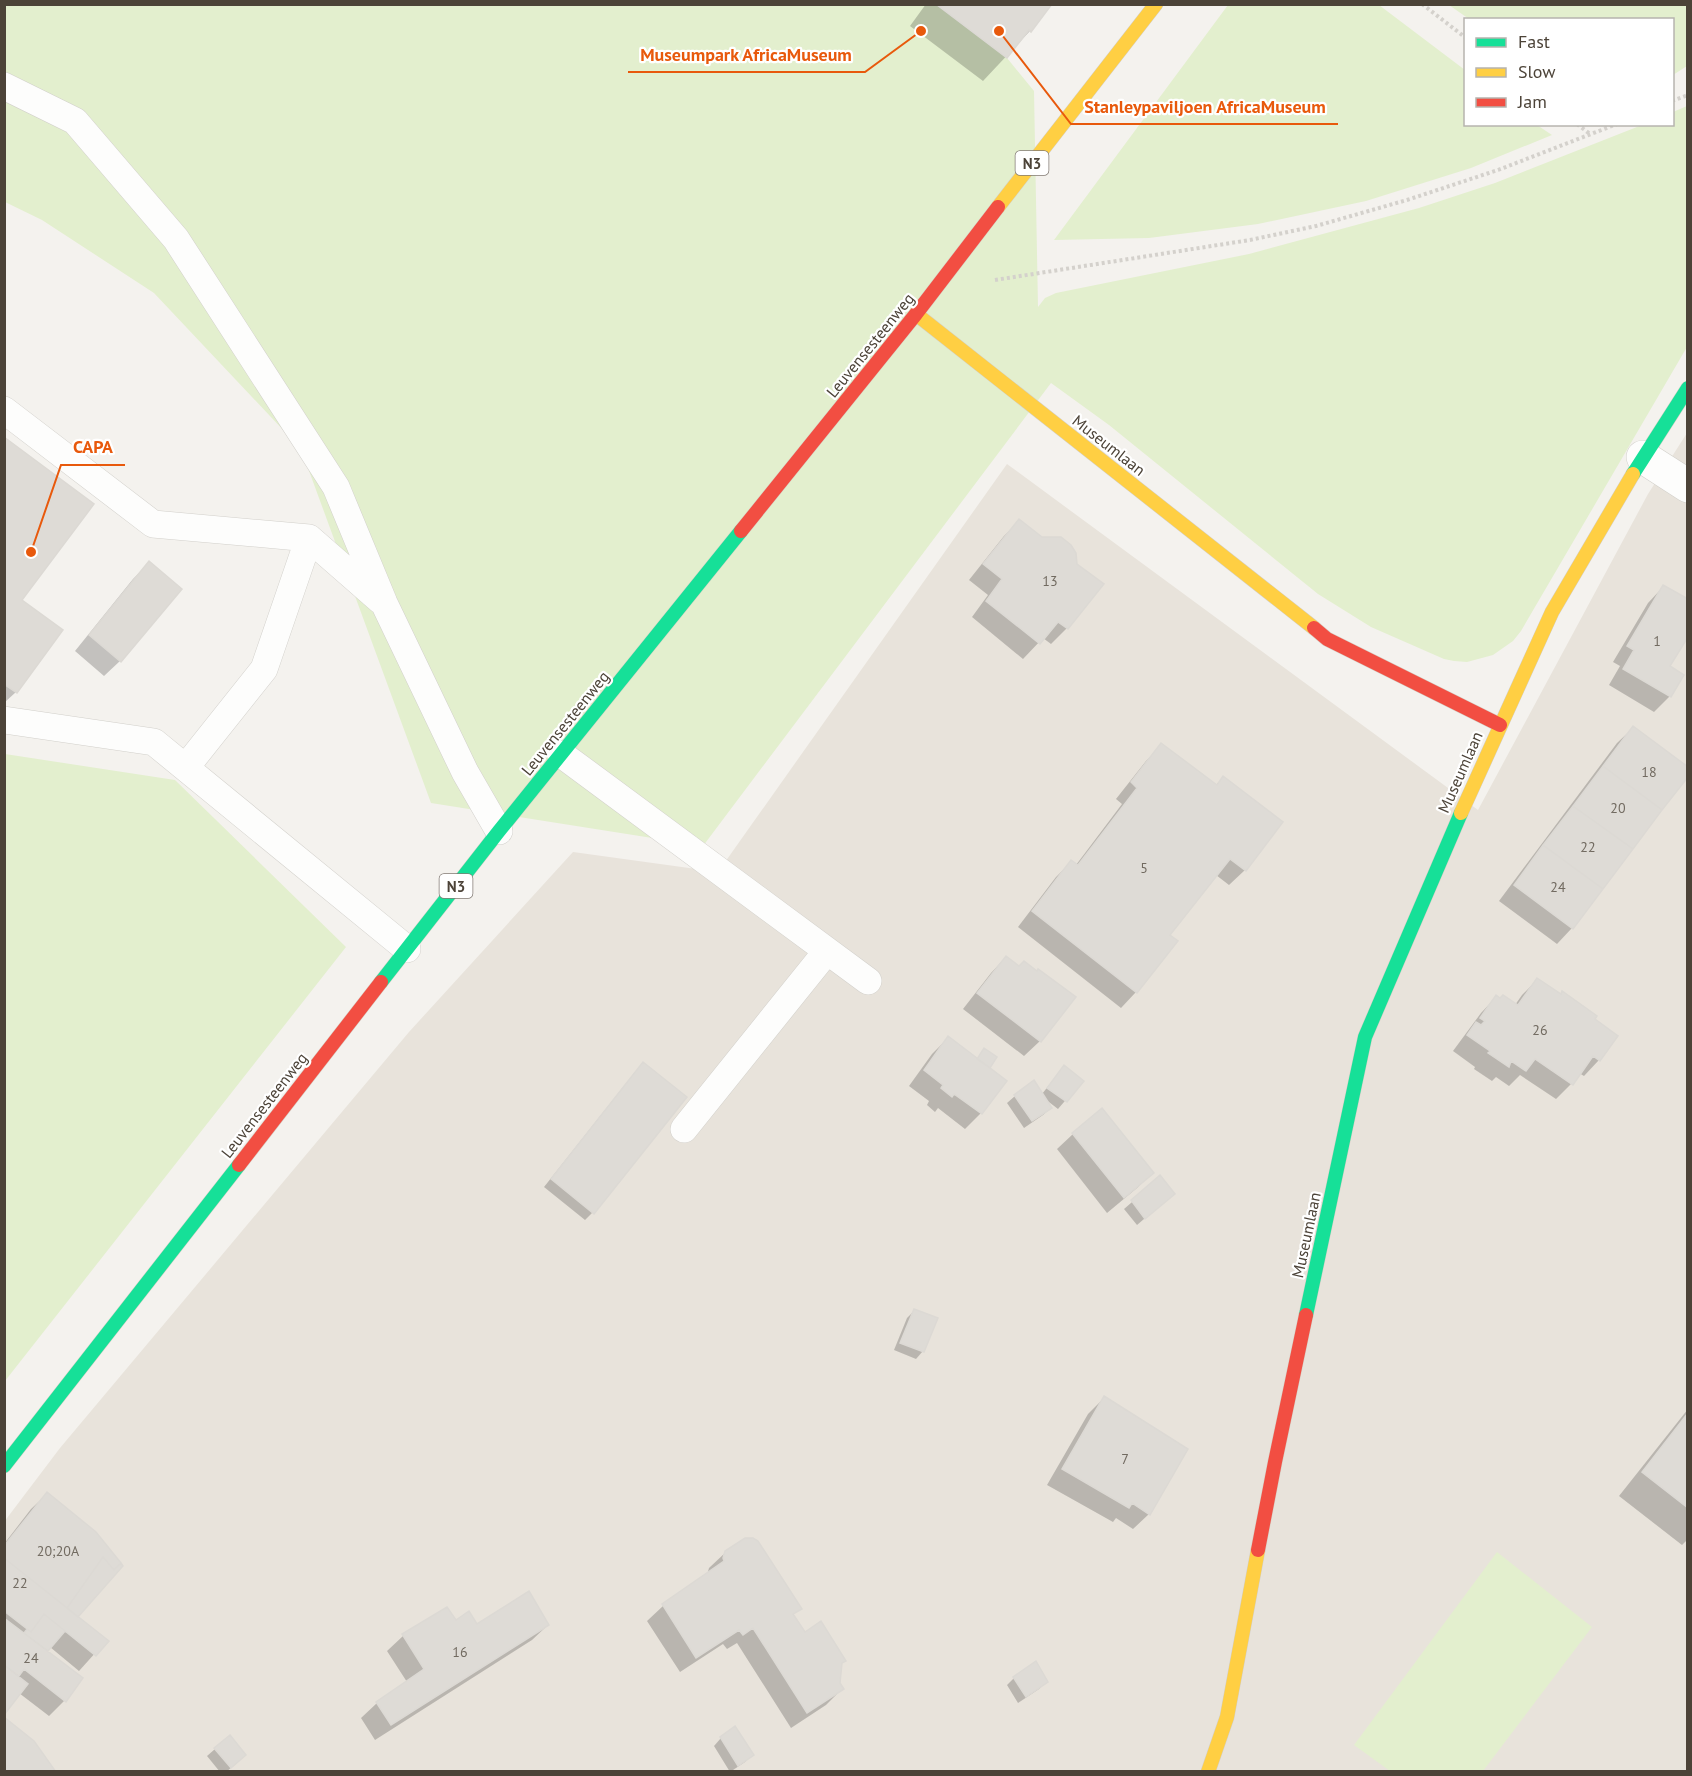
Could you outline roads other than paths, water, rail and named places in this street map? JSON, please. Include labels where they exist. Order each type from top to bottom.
[{"type":"street","name":"Leuvensesteenweg","points":[[4,1466],[499,831],[916,314],[1155,4]]},
{"type":"street","name":"Museumlaan","points":[[916,314],[1327,639],[1500,725]]},
{"type":"street","name":"Museumlaan","points":[[1208,1772],[1227,1717],[1275,1462],[1365,1037],[1441,857],[1552,612],[1643,457],[1688,388]]},
{"type":"street","points":[[1643,457],[1688,486]]},
{"type":"lane","points":[[4,86],[75,121],[176,239],[336,487],[384,603],[465,772],[499,831]]},
{"type":"lane","points":[[4,410],[153,524],[309,538],[384,603]]},
{"type":"lane","points":[[186,768],[264,669],[309,538]]},
{"type":"lane","points":[[4,720],[154,742],[407,949]]},
{"type":"lane","points":[[561,754],[868,981]]},
{"type":"lane","points":[[684,1129],[827,951]]},
{"type":"place","name":"Museumpark AfricaMuseum","points":[[921,31]]},
{"type":"place","name":"Stanleypaviljoen AfricaMuseum","points":[[999,31]]},
{"type":"place","name":"CAPA","points":[[31,552]]}]
